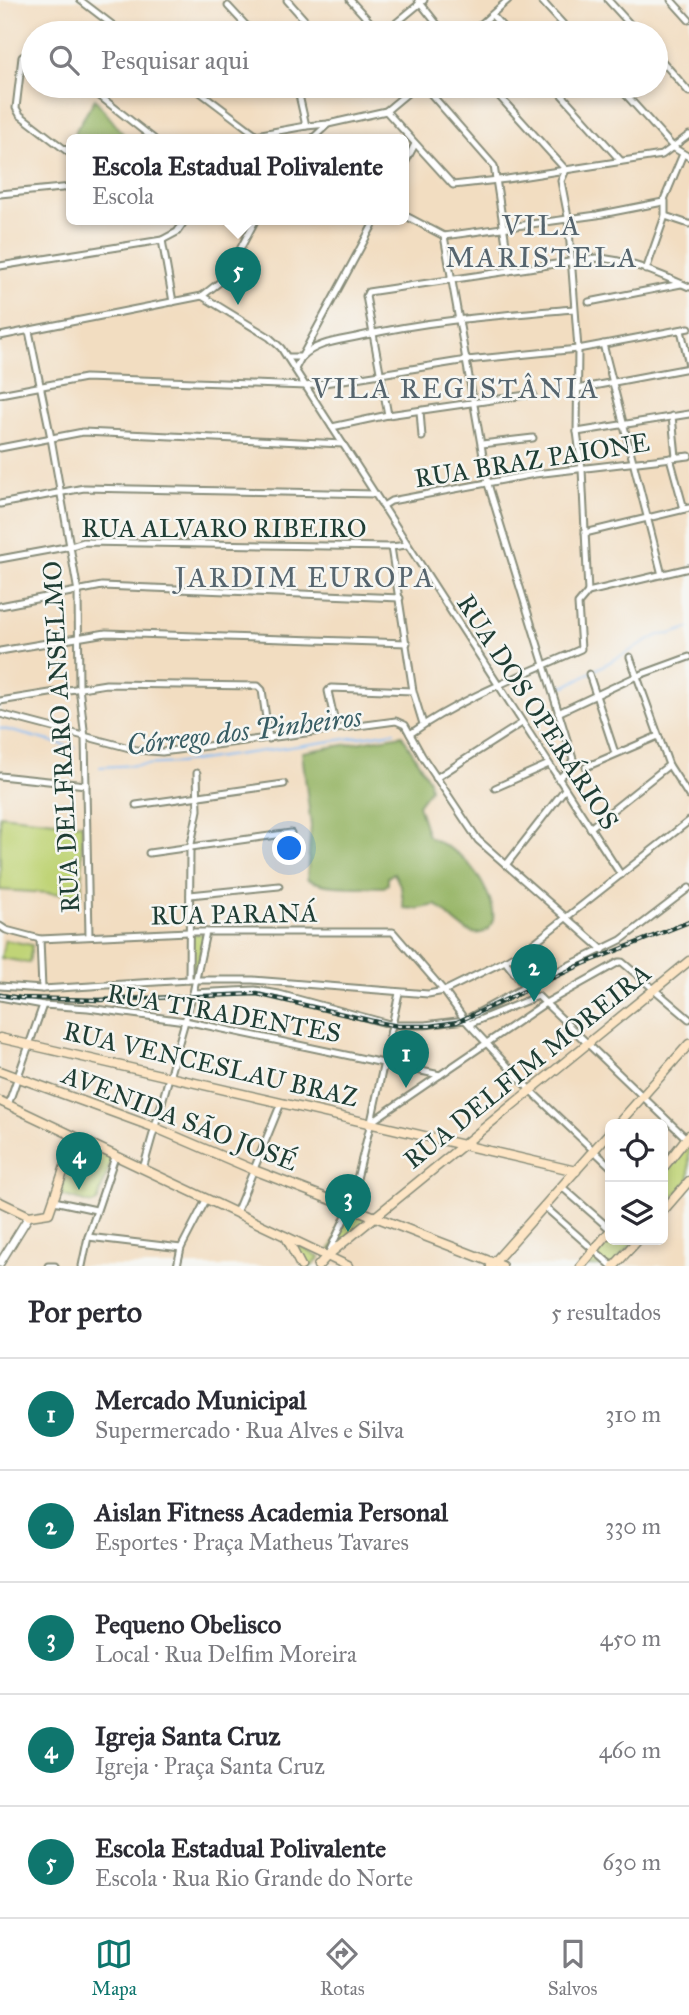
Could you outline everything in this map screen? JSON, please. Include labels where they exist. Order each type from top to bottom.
[{"type":"main road","name":"RUA DELFIM MOREIRA","points":[[318,1266],[463,1144],[689,961]]},
{"type":"main road","name":"RUA VENCESLAU BRAZ","points":[[0,1038],[576,1171]]},
{"type":"main road","points":[[622,1119],[689,1044]]},
{"type":"main road","name":"AVENIDA SÃO JOSÉ","points":[[0,1071],[156,1128],[254,1170],[496,1265]]},
{"type":"main road","points":[[4,1103],[348,1266]]},
{"type":"main road","points":[[0,1202],[29,1216],[48,1213],[75,1137]]},
{"type":"main road","points":[[496,1265],[605,1138]]},
{"type":"main road","points":[[668,1162],[688,1138]]},
{"type":"main road","points":[[668,1205],[689,1181]]},
{"type":"main road","points":[[581,1266],[605,1236]]},
{"type":"main road","points":[[286,1237],[301,1266]]},
{"type":"main road","points":[[613,1266],[633,1245]]},
{"type":"street","points":[[80,0],[106,21]]},
{"type":"street","points":[[287,0],[305,21]]},
{"type":"street","points":[[350,0],[370,21]]},
{"type":"street","points":[[485,21],[508,0]]},
{"type":"street","points":[[541,0],[560,21]]},
{"type":"street","points":[[608,0],[627,21]]},
{"type":"street","points":[[671,0],[689,20]]},
{"type":"street","points":[[397,21],[421,1],[435,21]]},
{"type":"street","points":[[228,6],[242,21]]},
{"type":"street","points":[[492,15],[497,21]]},
{"type":"street","points":[[21,66],[16,108],[20,115],[66,150]]},
{"type":"street","points":[[668,68],[689,92]]},
{"type":"street","points":[[102,98],[148,134]]},
{"type":"street","points":[[207,98],[255,134]]},
{"type":"street","points":[[300,98],[306,126]]},
{"type":"street","points":[[272,134],[386,111],[402,98]]},
{"type":"street","points":[[434,98],[494,166],[510,270]]},
{"type":"street","points":[[501,98],[566,170]]},
{"type":"street","points":[[565,98],[621,161]]},
{"type":"street","points":[[629,98],[674,148],[686,156],[665,201],[665,216],[646,270]]},
{"type":"street","points":[[386,111],[406,134]]},
{"type":"street","points":[[317,134],[328,124]]},
{"type":"street","points":[[409,137],[453,185],[498,181],[662,155],[689,135]]},
{"type":"street","points":[[409,155],[415,144]]},
{"type":"street","points":[[566,170],[561,181],[568,217],[578,349],[577,432],[582,469],[588,592]]},
{"type":"street","points":[[0,194],[66,188]]},
{"type":"street","points":[[409,218],[443,236],[597,215],[665,201]]},
{"type":"street","points":[[665,216],[689,224]]},
{"type":"street","points":[[0,265],[162,240],[177,232],[182,225]]},
{"type":"street","points":[[0,336],[202,296],[225,278],[253,225]]},
{"type":"street","points":[[295,369],[373,225]]},
{"type":"street","points":[[443,236],[460,317],[488,484],[573,759],[569,769],[558,779]]},
{"type":"street","points":[[162,240],[173,302]]},
{"type":"street","points":[[388,415],[366,296],[368,292],[605,258],[689,286]]},
{"type":"street","points":[[589,302],[681,284]]},
{"type":"street","name":"RUA DOS OPERÁRIOS","points":[[202,296],[270,337],[287,357],[621,876]]},
{"type":"street","points":[[287,357],[302,357],[315,346],[460,317],[574,309]]},
{"type":"street","points":[[0,394],[85,378],[306,386],[467,360],[578,349],[689,328]]},
{"type":"street","points":[[577,389],[689,367],[681,330]]},
{"type":"street","name":"RUA DELFRARO ANSELMO","points":[[29,331],[78,592],[77,636],[85,738],[89,936]]},
{"type":"street","points":[[603,344],[662,575]]},
{"type":"street","points":[[332,427],[388,415],[533,394]]},
{"type":"street","points":[[420,411],[422,437]]},
{"type":"street","points":[[577,432],[689,414]]},
{"type":"street","points":[[585,533],[686,508],[673,458],[672,416]]},
{"type":"street","points":[[0,448],[83,432],[343,444]]},
{"type":"street","points":[[482,444],[533,438]]},
{"type":"street","name":"RUA BRAZ PAIONE","points":[[383,506],[391,501],[536,474],[689,456]]},
{"type":"street","points":[[0,504],[84,488],[375,494]]},
{"type":"street","name":"RUA ALVARO RIBEIRO","points":[[0,559],[84,542],[391,547],[408,545]]},
{"type":"street","points":[[391,547],[414,691],[423,724]]},
{"type":"street","points":[[410,734],[423,724],[498,686],[581,649],[578,604],[588,592],[689,568]]},
{"type":"street","points":[[0,606],[102,586],[400,598]]},
{"type":"street","points":[[0,651],[106,633],[407,643]]},
{"type":"street","points":[[630,657],[669,765],[689,796]]},
{"type":"street","points":[[558,713],[637,676],[689,657]]},
{"type":"street","points":[[589,674],[615,753]]},
{"type":"street","points":[[0,701],[106,684],[258,686],[262,690],[269,739]]},
{"type":"street","points":[[335,727],[328,691],[331,688],[414,691]]},
{"type":"street","points":[[0,714],[85,738],[137,750],[162,752],[396,721],[405,725],[436,778],[478,840],[603,950]]},
{"type":"street","points":[[436,778],[522,723]]},
{"type":"street","points":[[586,767],[658,736]]},
{"type":"street","points":[[495,788],[548,764]]},
{"type":"street","points":[[590,828],[669,765]]},
{"type":"street","points":[[143,1170],[193,993],[188,932],[190,849],[199,797],[197,773]]},
{"type":"street","points":[[0,776],[86,785]]},
{"type":"street","points":[[136,805],[284,784]]},
{"type":"street","points":[[506,865],[565,789]]},
{"type":"street","points":[[0,997],[2,986],[43,989],[192,980],[253,980],[399,993],[428,994],[444,991],[530,946],[689,821]]},
{"type":"street","points":[[149,853],[291,833]]},
{"type":"street","points":[[190,895],[279,886]]},
{"type":"street","points":[[467,1022],[525,987],[633,933],[689,888]]},
{"type":"street","name":"RUA PARANÁ","points":[[0,926],[40,939],[188,932],[393,932],[467,1022],[530,1090],[605,1162]]},
{"type":"street","points":[[192,980],[206,932]]},
{"type":"street","points":[[40,939],[43,989]]},
{"type":"street","points":[[505,961],[525,987]]},
{"type":"street","points":[[371,1122],[544,1004],[622,962],[689,1018]]},
{"type":"street","points":[[193,993],[255,990],[393,1025],[467,1022],[536,995],[688,1138]]},
{"type":"street","points":[[327,1256],[349,1207],[399,993]]},
{"type":"street","name":"RUA TIRADENTES","points":[[0,997],[43,1005],[185,1021],[440,1075]]},
{"type":"street","points":[[4,1103],[17,1078],[43,1005]]},
{"type":"street","points":[[236,1213],[281,1102]]},
{"type":"street","points":[[82,1266],[96,1210],[115,1157]]},
{"type":"street","points":[[562,1186],[605,1225]]},
{"type":"street","points":[[177,1266],[181,1248],[206,1200]]},
{"type":"street","points":[[54,1201],[96,1210]]},
{"type":"street","points":[[545,1207],[613,1266]]},
{"type":"street","points":[[1,1259],[29,1216]]},
{"type":"street","points":[[88,1237],[181,1248]]},
{"type":"street","points":[[48,1266],[55,1266]]},
{"type":"green space","points":[[95,99],[123,134],[74,134]]},
{"type":"green space","points":[[402,735],[429,780],[430,789],[418,805],[428,836],[461,856],[487,892],[493,920],[490,927],[483,932],[470,932],[436,905],[417,909],[404,908],[401,887],[394,873],[388,877],[388,884],[384,887],[335,886],[307,879],[311,826],[302,752]]},
{"type":"green space","points":[[0,815],[82,824],[82,895],[0,890]]},
{"type":"green space","points":[[190,934],[204,934],[195,978],[190,979]]},
{"type":"green space","points":[[5,940],[32,945],[29,963],[1,958]]},
{"type":"green space","points":[[79,1143],[109,1156],[111,1161],[97,1202],[92,1204],[61,1195],[72,1150]]},
{"type":"green space","points":[[689,1145],[689,1181],[668,1204],[668,1167]]},
{"type":"green space","points":[[349,1212],[371,1219],[329,1253]]},
{"type":"green space","points":[[292,1242],[320,1257],[312,1266],[304,1266]]},
{"type":"green space","points":[[605,1242],[605,1245],[631,1245],[612,1266],[585,1266]]},
{"type":"waterway","name":"Córrego dos Pinheiros","points":[[551,679],[557,685],[566,686],[659,635],[689,628]]},
{"type":"waterway","name":"Córrego dos Pinheiros","points":[[0,728],[76,748]]},
{"type":"waterway","name":"Córrego dos Pinheiros","points":[[100,767],[179,763],[394,732]]},
{"type":"railway","points":[[0,995],[99,1000],[257,994],[398,1026],[430,1026],[457,1022],[583,964],[689,922]]},
{"type":"place","name":"Escola Estadual Polivalente","points":[[238,305]]},
{"type":"place","name":"Aislan Fitness Academia Personal","points":[[534,1002]]},
{"type":"place","name":"Mercado Municipal","points":[[406,1088]]},
{"type":"place","name":"Igreja Santa Cruz","points":[[79,1190]]},
{"type":"place","name":"Pequeno Obelisco","points":[[348,1232]]},
{"type":"district","name":"VILA MARISTELA","points":[[542,241]]},
{"type":"district","name":"VILA REGISTÂNIA","points":[[456,388]]},
{"type":"district","name":"JARDIM EUROPA","points":[[305,577]]}]
